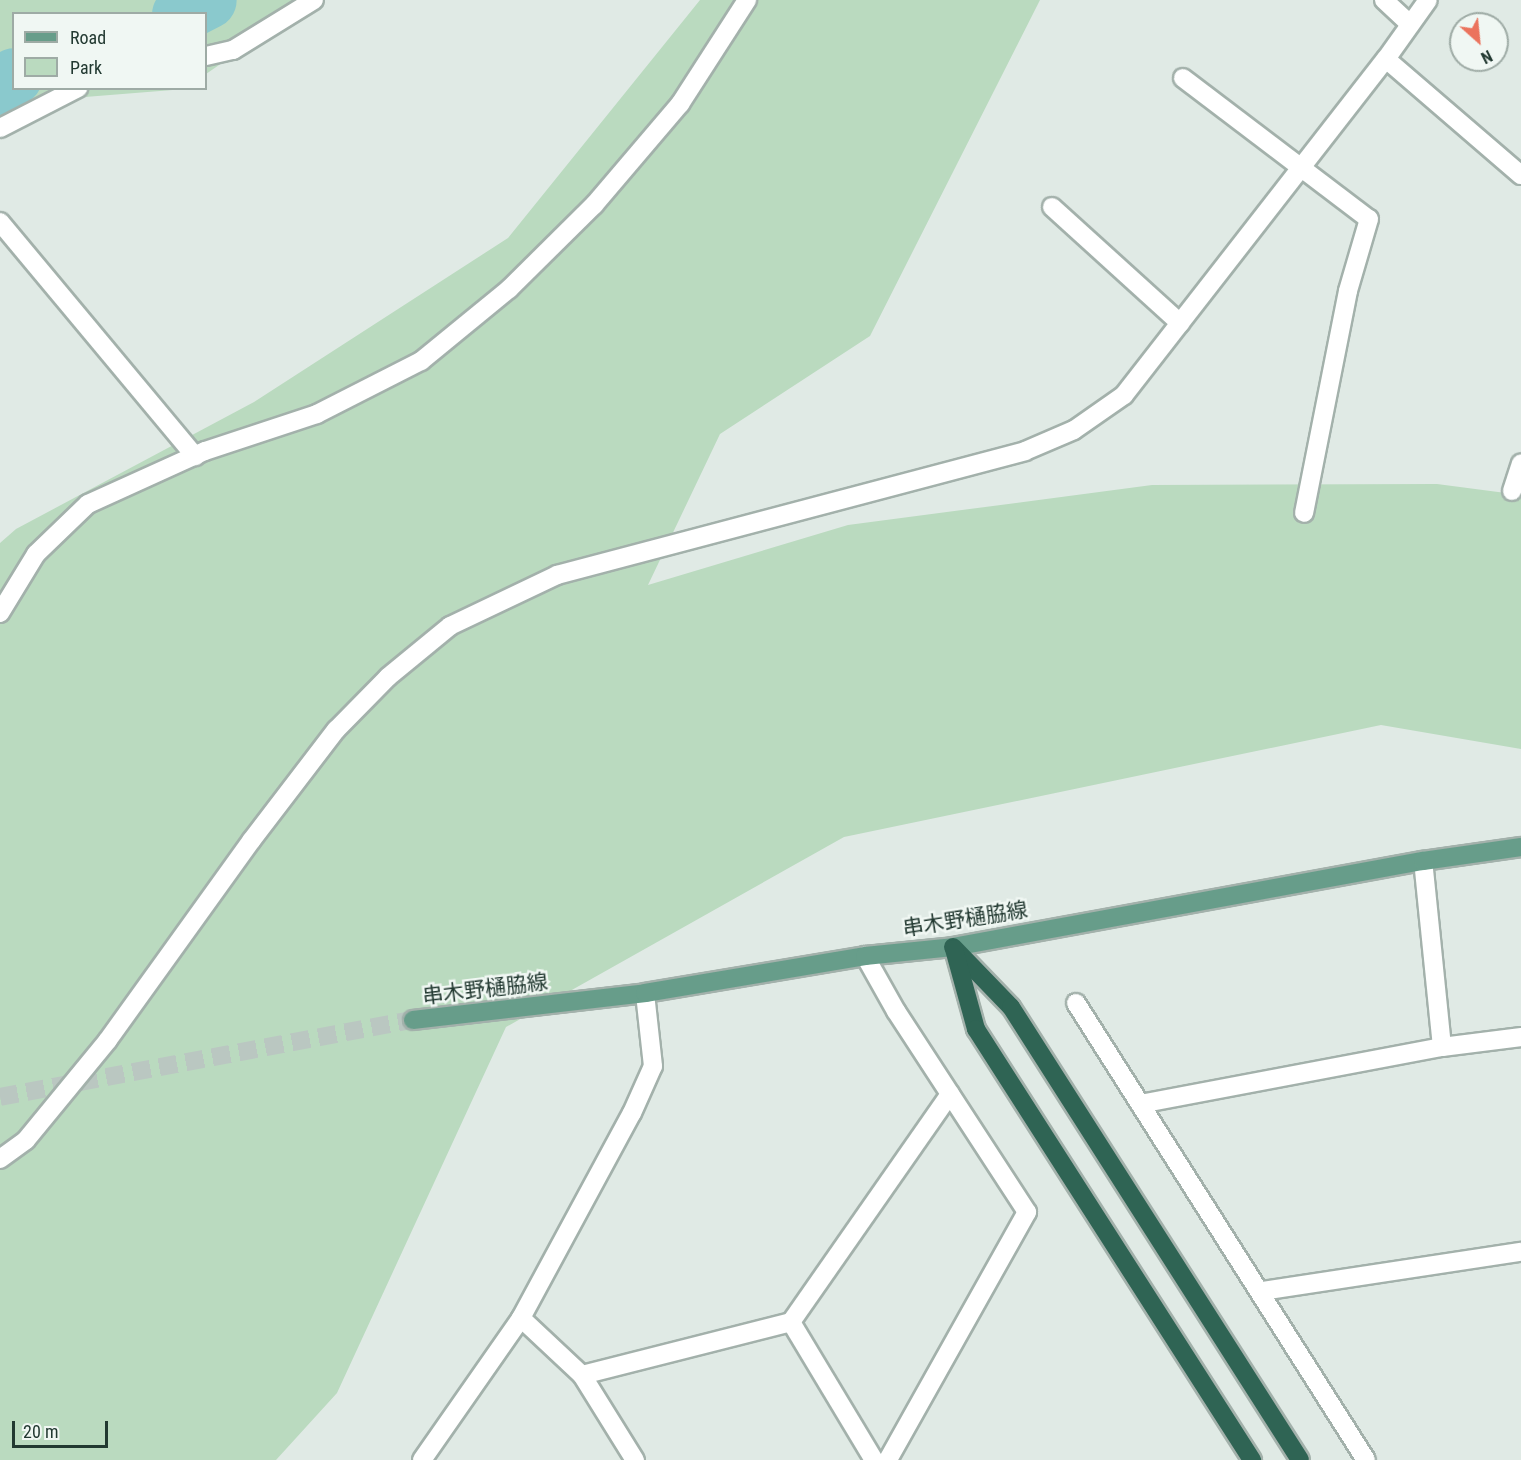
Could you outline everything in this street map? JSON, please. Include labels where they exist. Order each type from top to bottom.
[{"type":"highway","points":[[953,947],[976,1029],[1252,1460]]},
{"type":"highway","points":[[953,947],[1011,1007],[1300,1460]]},
{"type":"main road","name":"串木野樋脇線","points":[[413,1020],[645,993],[865,956],[953,947],[1423,861],[1521,847]]},
{"type":"street","points":[[207,56],[233,50],[314,0]]},
{"type":"street","points":[[0,613],[36,554],[88,504],[195,456],[317,414],[421,361],[509,289],[594,206],[680,104],[747,0]]},
{"type":"street","points":[[1384,0],[1409,23]]},
{"type":"street","points":[[0,1159],[26,1140],[108,1040],[251,842],[336,730],[388,676],[450,626],[557,575],[761,524],[1024,451],[1074,430],[1124,395],[1386,59],[1409,23],[1428,0]]},
{"type":"street","points":[[1386,59],[1521,175]]},
{"type":"street","points":[[1183,78],[1369,219],[1348,291],[1304,513]]},
{"type":"street","points":[[0,128],[74,90]]},
{"type":"street","points":[[1052,207],[1180,323]]},
{"type":"street","points":[[0,222],[195,456]]},
{"type":"street","points":[[1512,491],[1521,464]]},
{"type":"street","points":[[1423,861],[1442,1047]]},
{"type":"street","points":[[865,956],[950,1094],[1027,1212],[888,1460]]},
{"type":"street","points":[[422,1460],[521,1318],[632,1113],[653,1066],[645,993]]},
{"type":"street","points":[[1076,1003],[1262,1291],[1366,1460]]},
{"type":"street","points":[[1140,1104],[1442,1047],[1521,1037]]},
{"type":"street","points":[[582,1375],[791,1322],[950,1094]]},
{"type":"street","points":[[1262,1291],[1521,1252]]},
{"type":"street","points":[[521,1318],[582,1375],[635,1460]]},
{"type":"street","points":[[791,1322],[874,1460]]},
{"type":"green space","points":[[0,0],[313,0],[207,73],[207,12],[12,12],[12,90],[172,90],[35,101],[0,132]]},
{"type":"green space","points":[[700,0],[1040,0],[870,336],[720,434],[648,585],[848,525],[1152,485],[1437,484],[1521,495],[1521,749],[1381,725],[844,837],[506,1027],[337,1393],[276,1460],[0,1460],[0,543],[16,529],[254,402],[508,238]]},
{"type":"waterway","points":[[184,12],[208,0]]},
{"type":"waterway","points":[[0,88],[12,78]]},
{"type":"tunnel","points":[[0,1097],[413,1020]]}]
